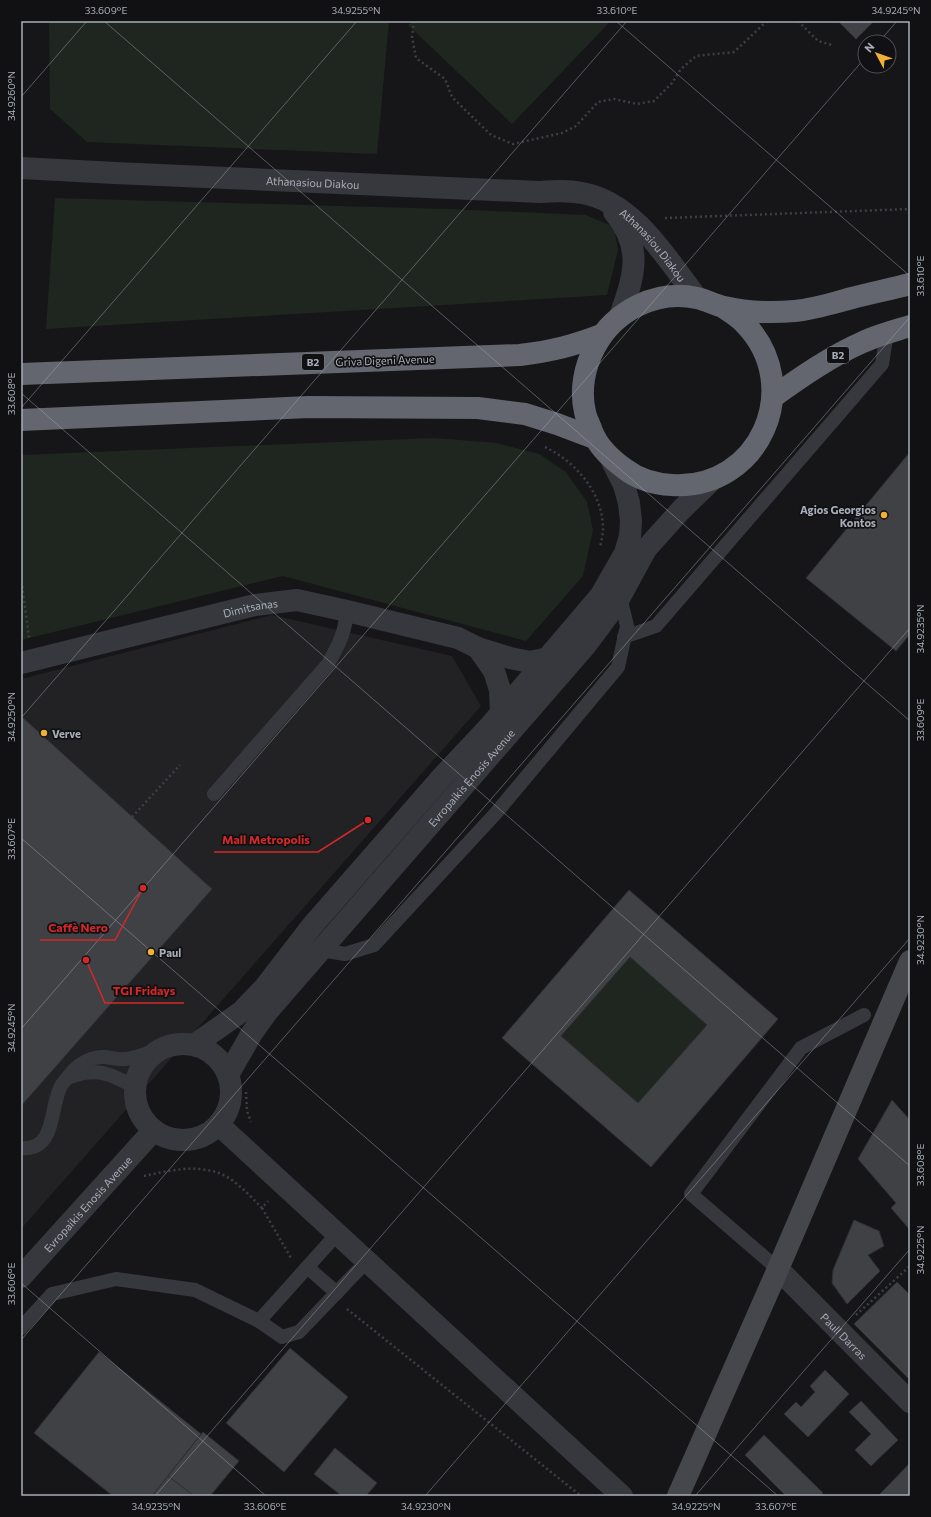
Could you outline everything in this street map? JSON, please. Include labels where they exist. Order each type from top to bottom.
[{"type":"highway","name":"Griva Digeni Avenue","points":[[723,307],[744,323],[761,344],[771,370],[773,397],[770,415],[764,432],[755,447],[742,461],[728,472],[712,480],[685,486],[658,484],[633,475],[611,459],[594,438],[585,412],[583,385],[589,359],[601,335],[620,316],[644,302],[670,296],[697,298],[723,307],[760,311],[796,311],[820,307],[910,284]]},
{"type":"highway","name":"B2","points":[[773,397],[799,379],[846,351],[887,333],[910,326]]},
{"type":"highway","name":"Griva Digeni Avenue","points":[[21,374],[520,355],[572,346],[601,335]]},
{"type":"highway","points":[[21,420],[310,407],[478,408],[525,414],[594,438]]},
{"type":"street","name":"Athanasiou Diakou","points":[[21,168],[116,174],[539,192],[564,191],[583,193],[603,199],[623,210],[633,219],[652,240],[697,298]]},
{"type":"street","name":"Athanasiou Diakou","points":[[603,199],[621,220],[629,237],[634,253],[630,286],[620,316]]},
{"type":"street","name":"Evropaikis Enosis Avenue","points":[[194,1045],[241,1012],[265,987],[312,926],[443,776],[489,727],[601,595],[625,553],[630,536],[631,521],[629,503],[624,485],[611,459]]},
{"type":"street","name":"Evropaikis Enosis Avenue","points":[[228,1075],[252,1033],[267,1012],[586,645],[615,606],[646,549],[682,509],[712,480]]},
{"type":"street","name":"Dimitsanas","points":[[27,661],[255,605],[297,600],[347,610],[458,638],[478,648],[510,658],[530,662],[549,658]]},
{"type":"street","name":"Dimitsanas","points":[[478,648],[494,671],[500,690],[501,713]]},
{"type":"street","points":[[678,1496],[778,1269],[910,961]]},
{"type":"street","points":[[177,1044],[194,1045],[210,1051],[222,1063],[228,1075],[232,1094],[228,1110],[219,1125],[207,1134],[193,1140],[178,1140],[163,1136],[150,1128],[141,1116],[136,1102],[135,1087],[139,1072],[148,1059],[161,1049],[177,1044]]},
{"type":"street","points":[[219,1125],[366,1262],[622,1496]]},
{"type":"street","name":"Evropaikis Enosis Avenue","points":[[23,1271],[154,1130]]},
{"type":"street","name":"Paull Darras","points":[[778,1269],[910,1402]]},
{"type":"lane","points":[[624,637],[656,626],[882,364],[887,333]]},
{"type":"lane","points":[[321,950],[345,954],[374,945],[496,813],[618,667],[627,626],[620,596]]},
{"type":"lane","points":[[214,794],[328,664],[341,641],[345,628],[347,610]]},
{"type":"lane","points":[[778,1269],[691,1194],[801,1048],[864,1015]]},
{"type":"lane","points":[[21,1148],[28,1149],[37,1146],[45,1138],[50,1130],[61,1086],[77,1067],[93,1058],[103,1057],[127,1059],[161,1049]]},
{"type":"lane","points":[[68,1078],[90,1071],[99,1072],[114,1076],[135,1087]]},
{"type":"lane","points":[[259,1321],[336,1234]]},
{"type":"lane","points":[[21,1328],[52,1294],[116,1280],[195,1290],[259,1321],[282,1337],[299,1332],[366,1262]]},
{"type":"lane","points":[[307,1267],[337,1293]]},
{"type":"path","points":[[414,21],[412,37],[416,58],[445,79],[452,97],[491,135],[513,144],[562,133],[569,130],[576,126],[598,102],[614,99],[637,104],[654,102],[672,83],[681,69],[696,56],[734,52],[767,21]]},
{"type":"path","points":[[798,21],[818,41],[832,45]]},
{"type":"path","points":[[633,219],[910,209]]},
{"type":"path","points":[[539,444],[566,459],[587,481],[599,504],[603,530],[598,554]]},
{"type":"path","points":[[21,576],[27,661]]},
{"type":"path","points":[[132,817],[180,765]]},
{"type":"path","points":[[245,1088],[247,1111],[253,1128]]},
{"type":"path","points":[[144,1177],[173,1169],[199,1168],[221,1173],[236,1183],[262,1208],[292,1260]]},
{"type":"path","points":[[262,1208],[283,1184]]},
{"type":"path","points":[[839,1330],[910,1266]]},
{"type":"path","points":[[345,1308],[581,1496]]},
{"type":"shaded area","points":[[49,21],[389,21],[377,154],[87,142],[50,109]]},
{"type":"shaded area","points":[[412,21],[606,21],[608,24],[512,124],[408,25]]},
{"type":"shaded area","points":[[55,198],[448,209],[586,215],[614,227],[618,250],[607,295],[46,329]]},
{"type":"shaded area","points":[[434,438],[497,443],[539,454],[566,472],[587,502],[593,530],[583,576],[526,641],[283,576],[21,640],[21,455]]},
{"type":"shaded area","points":[[272,615],[452,656],[481,706],[21,1229],[21,679]]},
{"type":"shaded area","points":[[630,957],[707,1025],[638,1103],[561,1036]]},
{"type":"building","points":[[838,21],[874,21],[861,34],[857,34],[856,39]]},
{"type":"building","name":"Agios Georgios Kontos","points":[[910,452],[910,634],[896,651],[806,578]]},
{"type":"building","points":[[21,716],[212,889],[21,1106]]},
{"type":"building","points":[[629,890],[778,1019],[651,1167],[502,1038]],"holes":[[[630,957],[707,1025],[638,1103],[561,1036]]]},
{"type":"building","points":[[892,1100],[910,1120],[910,1230],[891,1208],[896,1203],[858,1159]]},
{"type":"building","points":[[854,1220],[879,1231],[884,1246],[868,1255],[880,1271],[847,1304],[832,1283],[833,1270]]},
{"type":"building","points":[[897,1282],[910,1295],[910,1380],[854,1324]]},
{"type":"building","points":[[290,1348],[348,1397],[284,1472],[226,1423]]},
{"type":"building","points":[[99,1352],[201,1434],[152,1496],[113,1496],[34,1433]]},
{"type":"building","points":[[825,1370],[849,1394],[808,1437],[784,1414],[796,1402],[801,1407],[815,1392],[810,1386]]},
{"type":"building","points":[[861,1401],[898,1440],[871,1466],[855,1450],[871,1434],[849,1412]]},
{"type":"building","points":[[203,1432],[239,1461],[210,1496],[194,1496],[168,1476]]},
{"type":"building","points":[[764,1435],[823,1493],[820,1496],[786,1496],[745,1455]]},
{"type":"building","points":[[335,1448],[377,1483],[366,1496],[342,1496],[314,1474]]},
{"type":"building","points":[[910,1463],[910,1496],[878,1496]]},
{"type":"building","points":[[168,1476],[194,1496],[152,1496]]},
{"type":"place","name":"Agios Georgios Kontos","points":[[884,515]]},
{"type":"place","name":"Verve","points":[[44,733]]},
{"type":"place","name":"Mall Metropolis","points":[[368,820]]},
{"type":"place","name":"Caffè Nero","points":[[143,888]]},
{"type":"place","name":"Paul","points":[[151,952]]},
{"type":"place","name":"TGI Fridays","points":[[86,960]]}]
